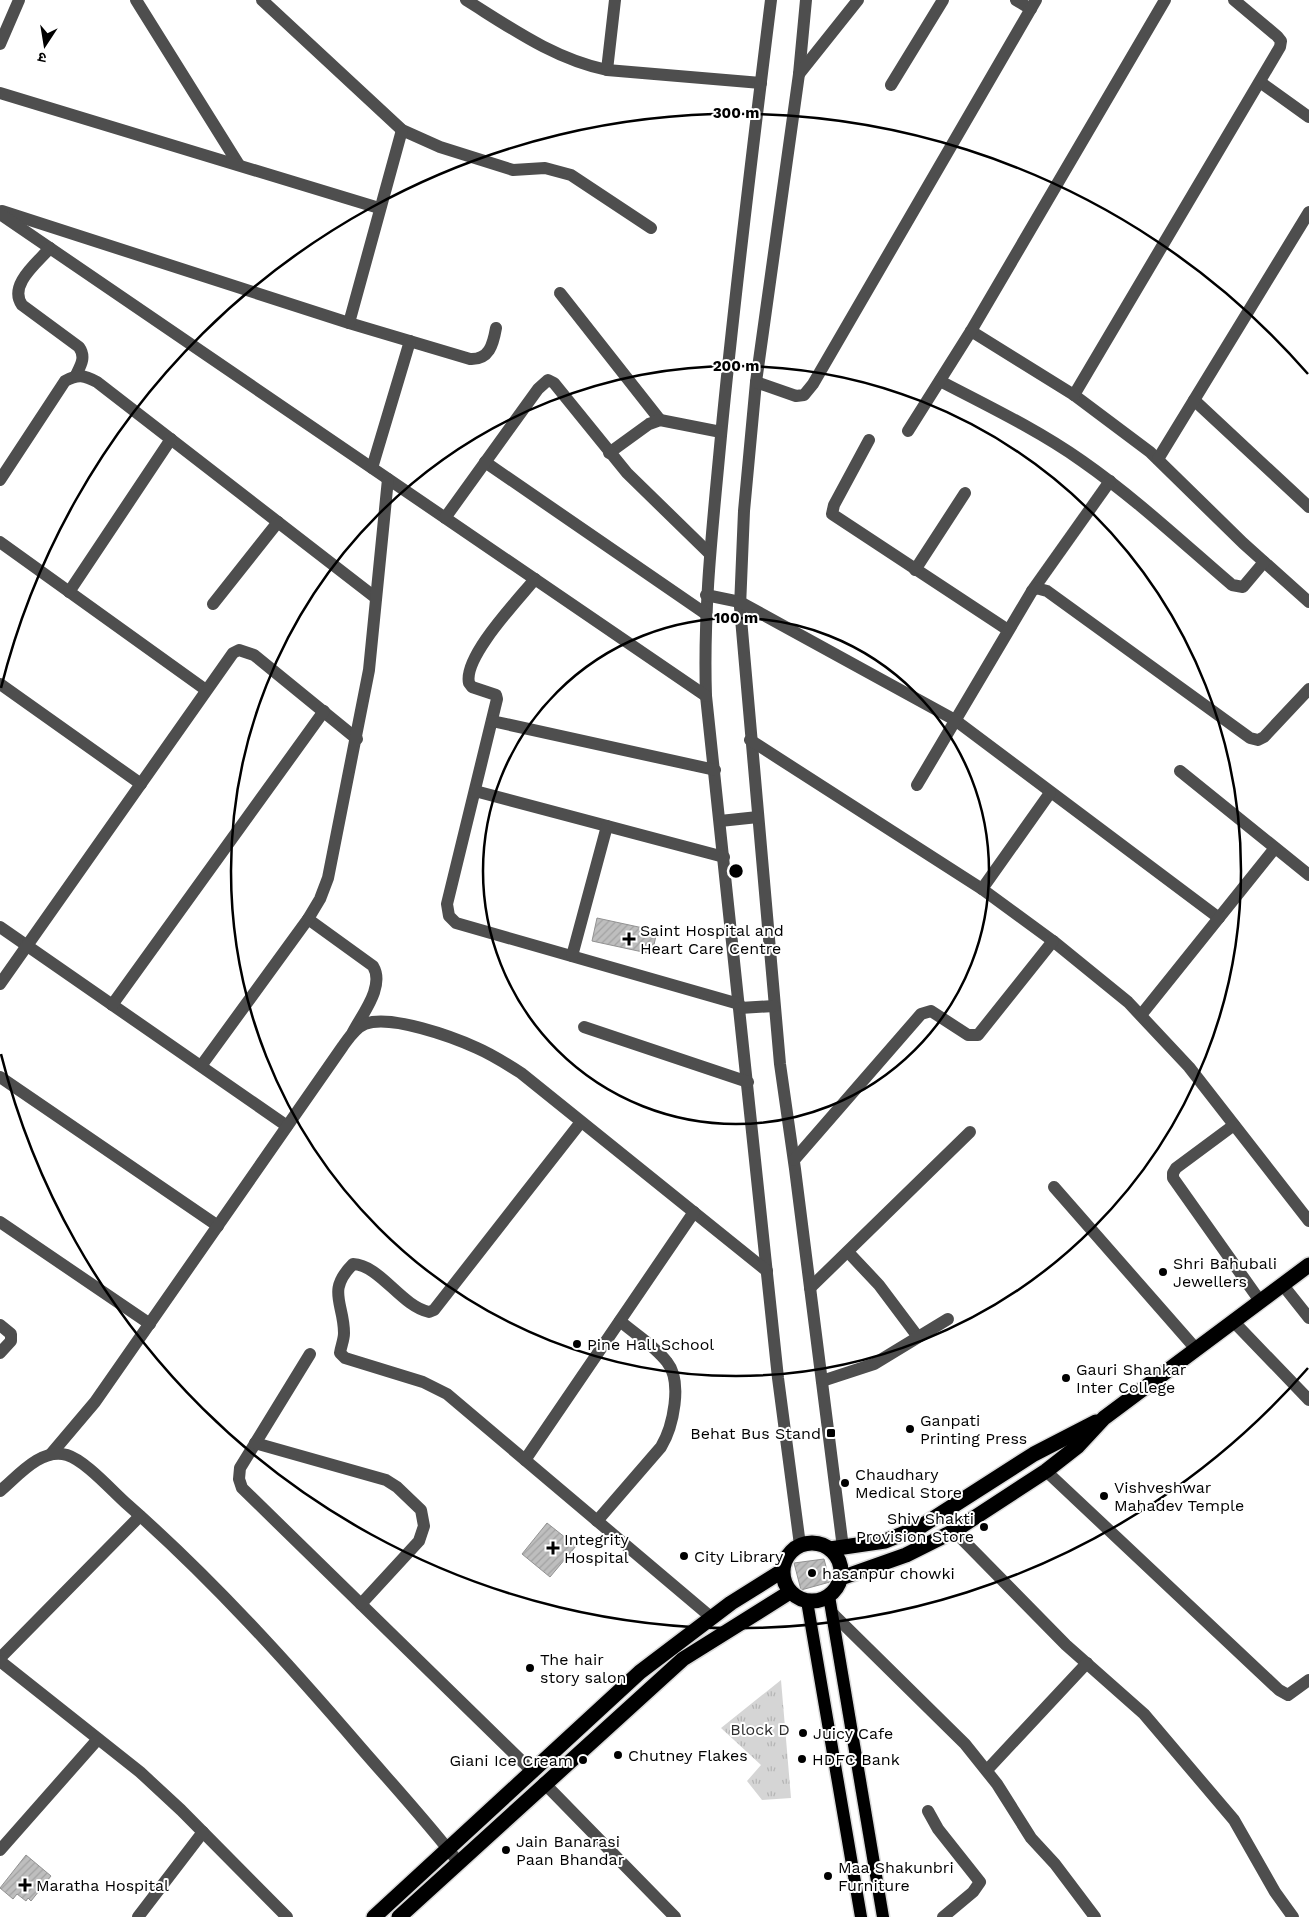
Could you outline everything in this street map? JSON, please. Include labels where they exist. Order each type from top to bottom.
[{"type":"highway","points":[[841,1578],[906,1555],[954,1531],[1046,1471],[1078,1446],[1104,1418],[1282,1284],[1309,1266]]},
{"type":"highway","points":[[837,1548],[841,1578],[837,1588],[829,1596],[818,1601],[807,1601],[790,1592],[784,1582],[782,1571],[784,1561],[791,1551],[800,1545],[810,1542],[837,1548],[885,1541],[920,1527],[1034,1454],[1065,1436],[1104,1418]]},
{"type":"highway","points":[[374,1917],[449,1850],[634,1677],[755,1587],[782,1571]]},
{"type":"highway","points":[[399,1917],[544,1783],[683,1659],[743,1619],[790,1592]]},
{"type":"main road","points":[[829,1596],[883,1917]]},
{"type":"main road","points":[[807,1601],[860,1917]]},
{"type":"street","points":[[0,44],[19,0]]},
{"type":"street","points":[[136,0],[239,165]]},
{"type":"street","points":[[262,0],[402,130],[440,147],[513,170],[545,168],[571,175],[651,228]]},
{"type":"street","points":[[466,0],[538,45],[569,59],[607,70],[761,83]]},
{"type":"street","points":[[607,70],[615,0]]},
{"type":"street","points":[[771,0],[734,301],[721,432],[710,554],[711,596],[706,614],[706,696],[714,770],[725,820],[724,857],[743,1006],[748,1082],[767,1271],[800,1545]]},
{"type":"street","points":[[806,0],[799,74],[756,382],[735,601],[750,740],[754,817],[770,1006],[794,1160],[822,1381],[837,1548]]},
{"type":"street","points":[[799,74],[858,0]]},
{"type":"street","points":[[890,85],[943,0]]},
{"type":"street","points":[[756,382],[796,396],[804,395],[813,384],[1033,4],[1016,0]]},
{"type":"street","points":[[908,431],[971,331],[1165,0]]},
{"type":"street","points":[[1074,395],[1280,47],[1281,41],[1249,5],[1234,0]]},
{"type":"street","points":[[1260,82],[1309,118]]},
{"type":"street","points":[[0,93],[380,208]]},
{"type":"street","points":[[350,323],[402,130]]},
{"type":"street","points":[[0,210],[350,323],[478,359],[488,353],[493,344],[496,328]]},
{"type":"street","points":[[1158,459],[1309,212]]},
{"type":"street","points":[[0,214],[706,696]]},
{"type":"street","points":[[0,480],[5,460],[65,381],[76,375],[82,362],[83,353],[79,347],[22,304],[17,298],[17,288],[50,248]]},
{"type":"street","points":[[560,293],[660,420]]},
{"type":"street","points":[[971,331],[1074,395],[1158,459],[1264,562],[1309,602]]},
{"type":"street","points":[[372,468],[410,341]]},
{"type":"street","points":[[76,375],[88,377],[97,382],[376,598]]},
{"type":"street","points":[[445,518],[538,389],[548,380],[554,383],[609,453],[650,497],[710,554]]},
{"type":"street","points":[[940,381],[1042,435],[1110,481],[1232,585],[1243,586],[1264,562]]},
{"type":"street","points":[[1194,400],[1309,507]]},
{"type":"street","points":[[609,453],[649,424],[660,420],[721,432]]},
{"type":"street","points":[[69,592],[171,439]]},
{"type":"street","points":[[869,440],[834,505],[832,514],[1008,630]]},
{"type":"street","points":[[485,462],[706,614]]},
{"type":"street","points":[[201,1066],[308,919],[320,898],[328,878],[369,670],[388,479]]},
{"type":"street","points":[[917,785],[1032,590],[1110,481]]},
{"type":"street","points":[[915,570],[965,493]]},
{"type":"street","points":[[213,604],[278,522]]},
{"type":"street","points":[[0,542],[206,690]]},
{"type":"street","points":[[535,579],[480,649],[471,665],[468,679],[472,687],[496,695],[497,699],[447,904],[449,916],[456,923],[743,1006],[770,1006]]},
{"type":"street","points":[[1032,590],[1041,588],[1047,591],[1250,738],[1258,740],[1264,737],[1309,689]]},
{"type":"street","points":[[711,596],[735,601],[955,720],[1219,918]]},
{"type":"street","points":[[0,984],[233,653],[239,650],[247,651],[357,738]]},
{"type":"street","points":[[0,684],[141,784]]},
{"type":"street","points":[[112,1005],[324,712]]},
{"type":"street","points":[[492,722],[714,770]]},
{"type":"street","points":[[750,740],[982,889],[1053,941],[1140,1015],[1189,1066],[1309,1221]]},
{"type":"street","points":[[1180,771],[1309,875]]},
{"type":"street","points":[[475,791],[724,857]]},
{"type":"street","points":[[982,889],[1050,793]]},
{"type":"street","points":[[725,820],[754,817]]},
{"type":"street","points":[[572,956],[607,826]]},
{"type":"street","points":[[1140,1015],[1275,848]]},
{"type":"street","points":[[0,1491],[36,1461],[51,1454],[96,1402],[353,1032],[376,987],[378,975],[373,966],[308,919]]},
{"type":"street","points":[[0,927],[287,1126]]},
{"type":"street","points":[[794,1160],[921,1014],[931,1011],[968,1035],[978,1035],[1053,941]]},
{"type":"street","points":[[353,1032],[365,1024],[395,1023],[476,1048],[521,1073],[767,1271]]},
{"type":"street","points":[[584,1027],[748,1082]]},
{"type":"street","points":[[0,1077],[218,1226]]},
{"type":"street","points":[[581,1122],[434,1310],[428,1312],[415,1307],[366,1267],[353,1264],[342,1278],[337,1292],[344,1334],[341,1355],[423,1382],[447,1394],[712,1618]]},
{"type":"street","points":[[1234,1125],[1176,1168],[1173,1178],[1260,1301]]},
{"type":"street","points":[[810,1288],[970,1132]]},
{"type":"street","points":[[1054,1187],[1196,1349]]},
{"type":"street","points":[[525,1460],[694,1212]]},
{"type":"street","points":[[0,1222],[150,1324]]},
{"type":"street","points":[[848,1252],[878,1286],[918,1337]]},
{"type":"street","points":[[1282,1284],[1309,1318]]},
{"type":"street","points":[[822,1381],[874,1364],[948,1319]]},
{"type":"street","points":[[598,1522],[661,1448],[668,1437],[674,1416],[671,1369],[663,1358],[620,1321]]},
{"type":"street","points":[[1233,1321],[1309,1400]]},
{"type":"street","points":[[0,1325],[11,1334],[11,1341],[0,1353]]},
{"type":"street","points":[[310,1354],[240,1468],[242,1488],[533,1772]]},
{"type":"street","points":[[255,1444],[386,1480],[397,1487],[421,1510],[424,1526],[418,1541],[361,1604]]},
{"type":"street","points":[[51,1454],[67,1455],[83,1465],[204,1575],[279,1652],[459,1863]]},
{"type":"street","points":[[1046,1471],[1278,1690],[1288,1695],[1309,1680]]},
{"type":"street","points":[[140,1516],[0,1659],[140,1772],[203,1832],[287,1917]]},
{"type":"street","points":[[954,1531],[1060,1639],[1144,1714],[1234,1820],[1275,1892],[1293,1917]]},
{"type":"street","points":[[832,1613],[914,1692],[986,1770],[1031,1838],[1055,1864],[1095,1917]]},
{"type":"street","points":[[986,1770],[1087,1663]]},
{"type":"street","points":[[0,1850],[98,1739]]},
{"type":"street","points":[[544,1783],[674,1917]]},
{"type":"street","points":[[928,1811],[938,1829],[980,1882],[973,1892],[943,1917]]},
{"type":"street","points":[[138,1917],[203,1832]]},
{"type":"green space","name":"Block D","points":[[781,1680],[791,1798],[762,1800],[747,1781],[761,1765],[721,1728]]},
{"type":"building","points":[[597,918],[657,931],[652,954],[592,941]]},
{"type":"building","points":[[547,1523],[576,1546],[550,1577],[522,1554]]},
{"type":"building","name":"hasanpur chowki","points":[[824,1559],[830,1582],[801,1590],[794,1563]]},
{"type":"building","points":[[26,1855],[51,1876],[31,1901],[28,1898],[26,1901],[17,1894],[13,1899],[0,1888]]},
{"type":"place","name":"Saint Hospital and Heart Care Centre","points":[[629,939]]},
{"type":"place","name":"Shri Bahubali Jewellers","points":[[1163,1272]]},
{"type":"place","name":"Pine Hall School","points":[[577,1344]]},
{"type":"place","name":"Gauri Shankar Inter College","points":[[1066,1378]]},
{"type":"place","name":"Ganpati Printing Press","points":[[910,1429]]},
{"type":"place","name":"Behat Bus Stand","points":[[831,1433]]},
{"type":"place","name":"Chaudhary Medical Store","points":[[845,1483]]},
{"type":"place","name":"Vishveshwar Mahadev Temple","points":[[1104,1496]]},
{"type":"place","name":"Shiv Shakti Provision Store","points":[[984,1527]]},
{"type":"place","name":"Integrity Hospital","points":[[553,1548]]},
{"type":"place","name":"City Library","points":[[684,1556]]},
{"type":"place","name":"hasanpur chowki","points":[[812,1573]]},
{"type":"place","name":"The hair story salon","points":[[530,1668]]},
{"type":"place","name":"Juicy Cafe","points":[[803,1733]]},
{"type":"place","name":"Chutney Flakes","points":[[618,1755]]},
{"type":"place","name":"HDFC Bank","points":[[802,1759]]},
{"type":"place","name":"Giani Ice Cream","points":[[583,1760]]},
{"type":"place","name":"Jain Banarasi Paan Bhandar","points":[[506,1850]]},
{"type":"place","name":"Maa Shakunbri Furniture","points":[[828,1876]]},
{"type":"place","name":"Maratha Hospital","points":[[25,1885]]}]
